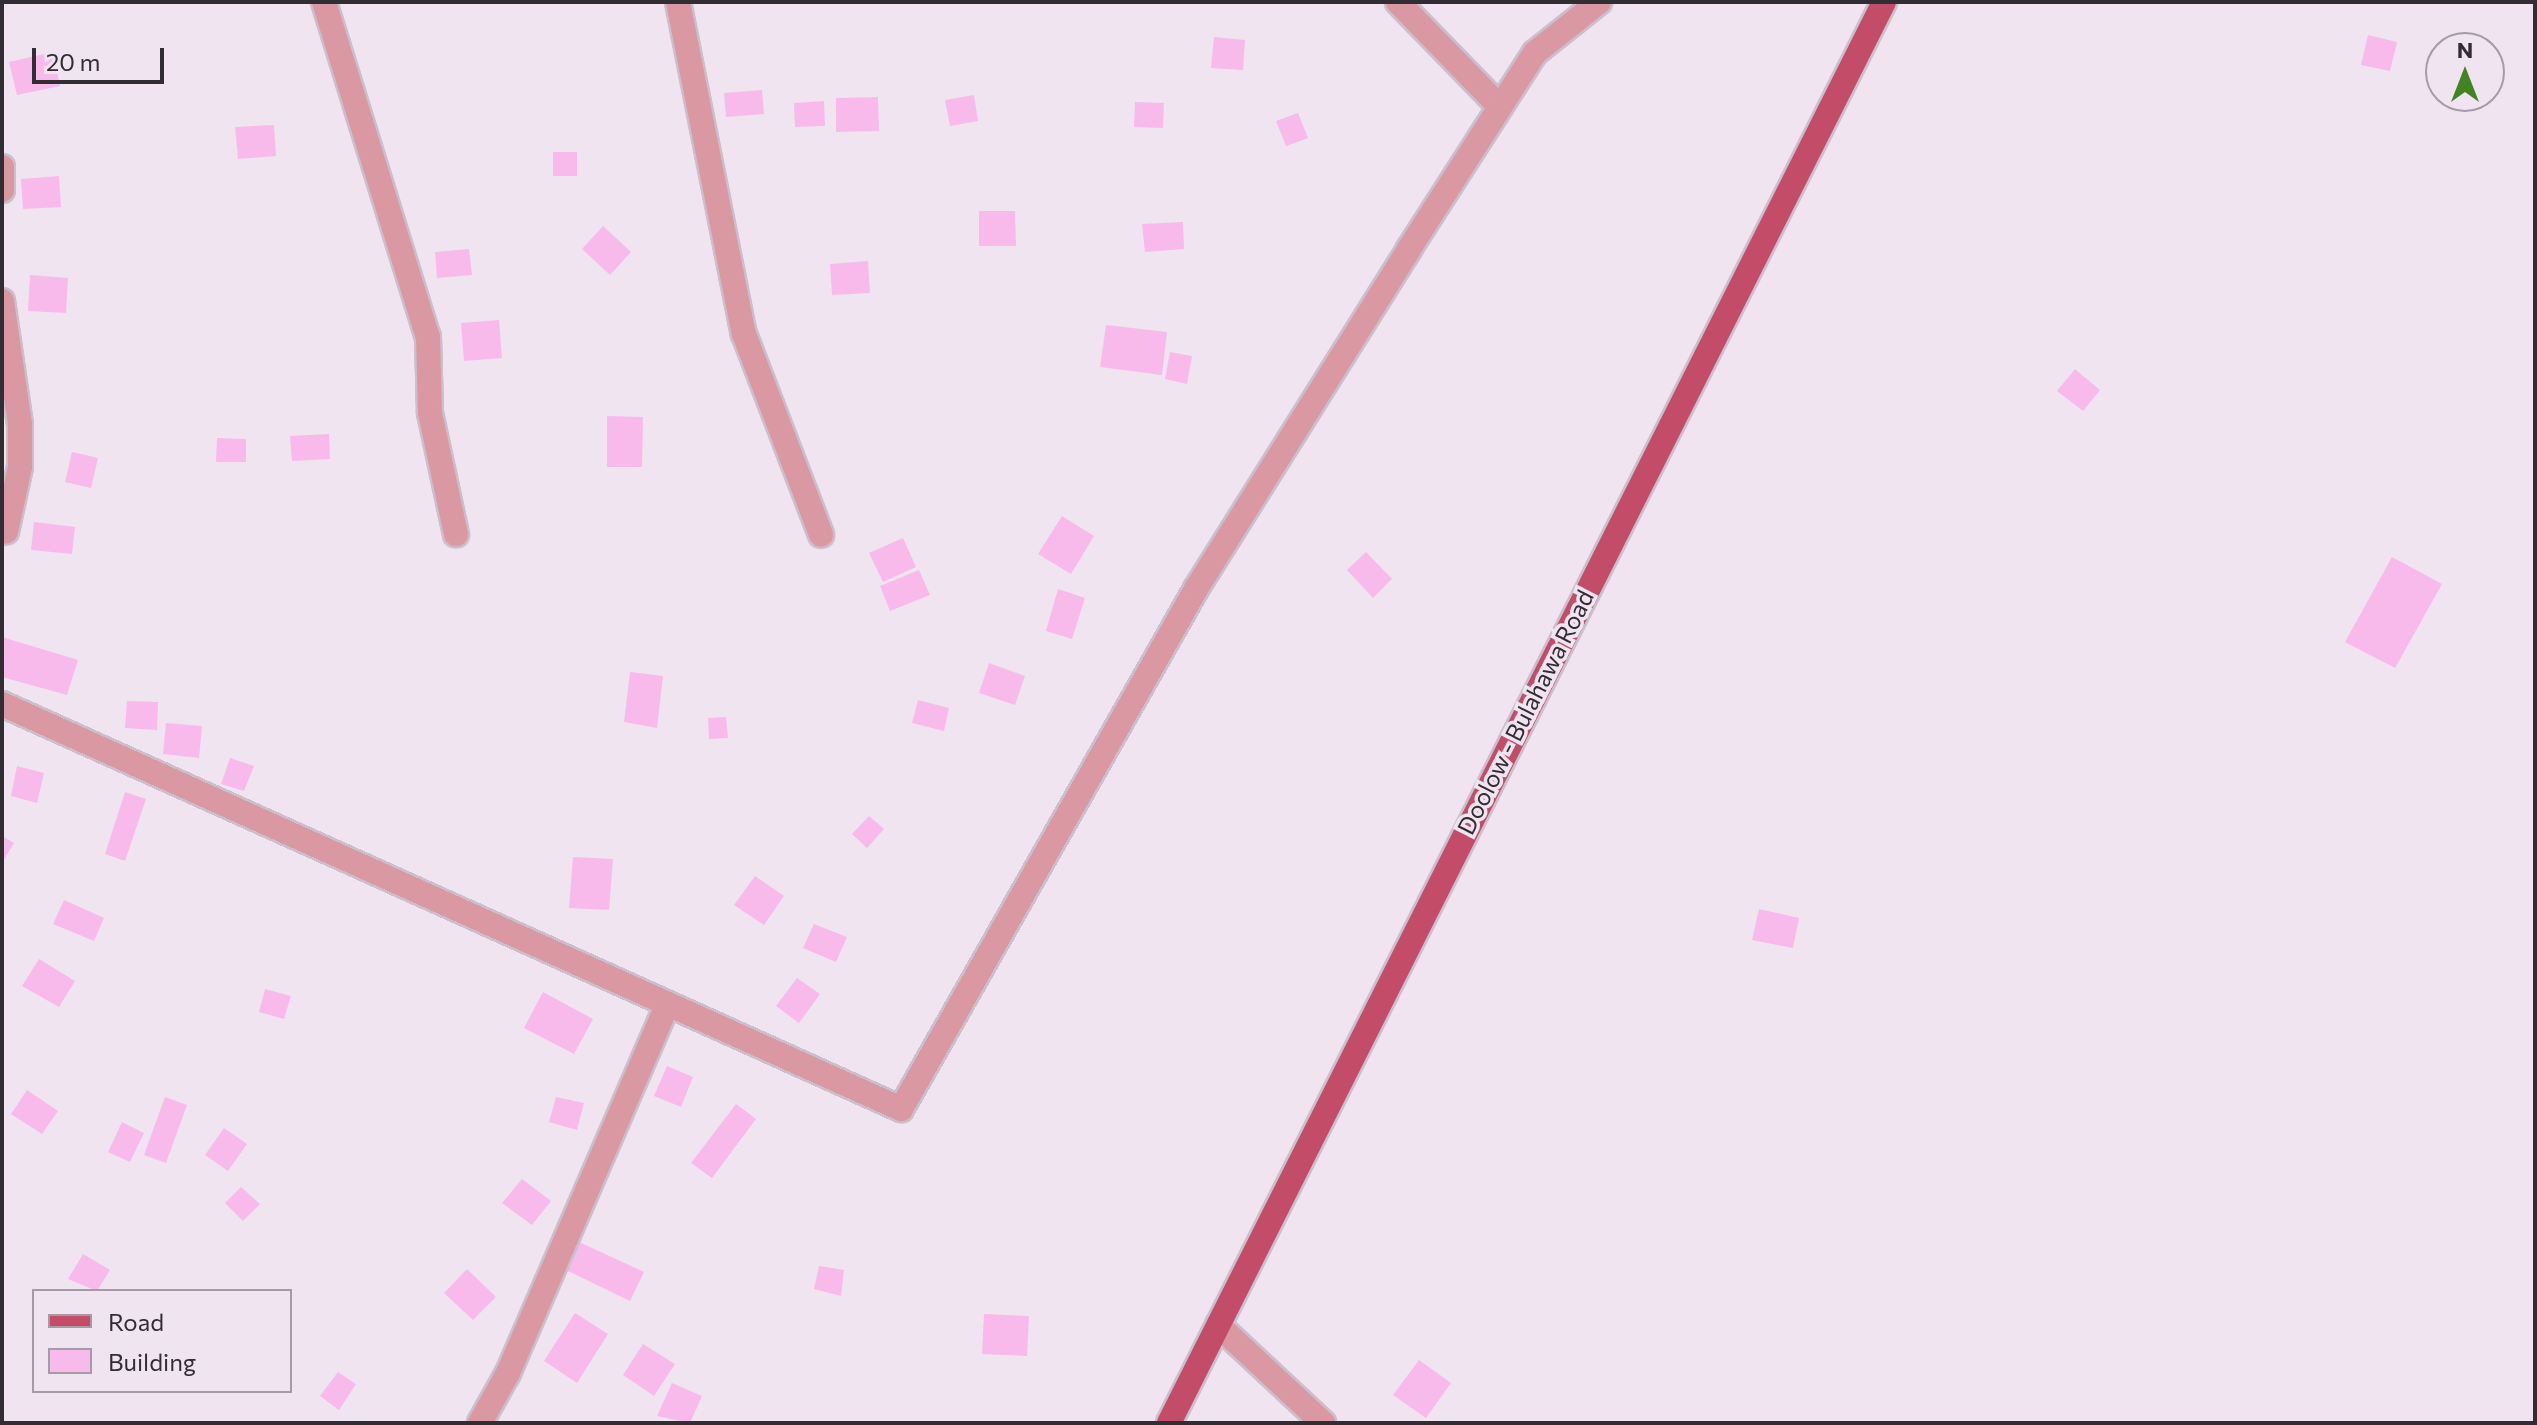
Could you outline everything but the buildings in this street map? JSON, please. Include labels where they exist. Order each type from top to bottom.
[{"type":"main road","name":"Doolow - Bulahawa Road","points":[[1169,1423],[1884,2]]},
{"type":"street","points":[[324,2],[428,337],[430,413],[456,534]]},
{"type":"street","points":[[678,2],[744,334],[821,535]]},
{"type":"street","points":[[1398,2],[1500,107]]},
{"type":"street","points":[[2,704],[901,1109],[1196,589],[1535,53],[1599,2]]},
{"type":"street","points":[[2,167],[2,190]]},
{"type":"street","points":[[2,301],[20,425],[20,467],[6,532]]},
{"type":"street","points":[[480,1423],[508,1373],[668,1004]]},
{"type":"street","points":[[1218,1325],[1323,1423]]}]
